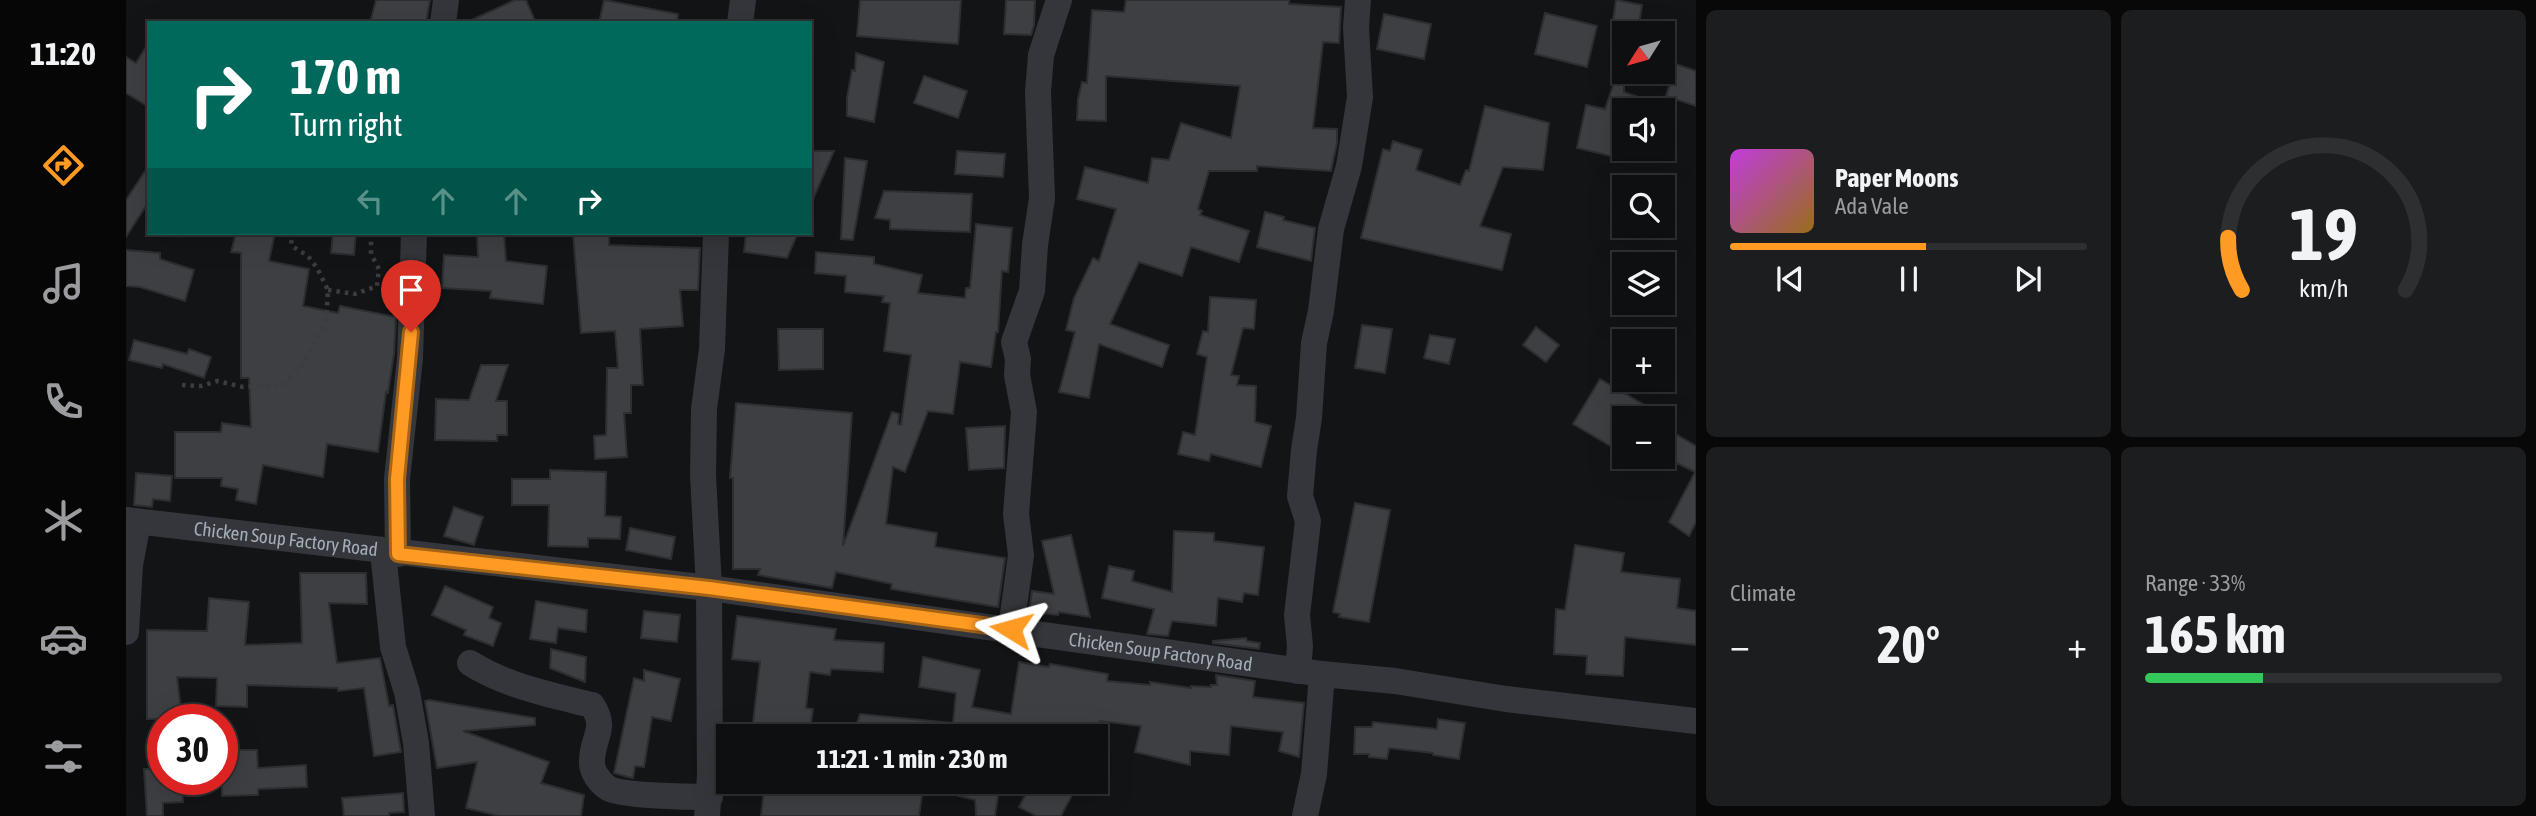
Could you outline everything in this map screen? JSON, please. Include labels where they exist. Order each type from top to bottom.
[{"type":"street","points":[[443,21],[446,0]]},
{"type":"street","points":[[740,21],[743,0]]},
{"type":"street","points":[[1011,629],[1021,555],[1016,514],[1024,412],[1014,342],[1032,291],[1042,198],[1038,92],[1041,55],[1059,0]]},
{"type":"street","points":[[1306,816],[1314,774],[1310,673],[1300,646],[1297,615],[1308,521],[1300,496],[1310,418],[1314,343],[1321,311],[1331,229],[1349,166],[1360,97],[1356,27],[1358,0]]},
{"type":"street","points":[[414,235],[410,358],[391,553],[393,647],[407,692],[416,743],[422,816]]},
{"type":"street","points":[[470,663],[488,674],[592,705],[598,714],[600,727],[592,761],[593,769],[609,790],[664,796],[708,807],[709,588],[703,475],[704,409],[712,349],[716,235]]},
{"type":"street","points":[[126,632],[132,521]]},
{"type":"street","name":"Chicken Soup Factory Road","points":[[132,521],[709,588],[1310,673],[1395,681],[1506,699],[1696,721]]},
{"type":"path","points":[[183,385],[201,386],[217,381],[243,387],[283,384],[301,367],[326,323],[328,290],[308,256],[292,246],[290,235]]},
{"type":"path","points":[[328,290],[355,294],[377,286],[379,269],[371,254],[371,235]]},
{"type":"building","points":[[376,0],[430,0],[426,21],[371,21]]},
{"type":"building","points":[[515,0],[526,0],[535,21],[469,21]]},
{"type":"building","points":[[604,0],[678,14],[677,21],[599,21]]},
{"type":"building","points":[[860,0],[961,0],[958,44],[857,36]]},
{"type":"building","points":[[1006,0],[1035,0],[1031,35],[1004,34]]},
{"type":"building","points":[[1126,0],[1289,0],[1289,4],[1341,7],[1339,43],[1323,42],[1313,128],[1337,129],[1337,143],[1331,171],[1257,166],[1257,171],[1209,171],[1198,209],[1202,211],[1200,215],[1249,231],[1239,262],[1191,247],[1182,276],[1139,262],[1110,324],[1169,345],[1162,367],[1099,344],[1089,398],[1059,392],[1075,332],[1066,330],[1074,298],[1093,258],[1099,261],[1116,209],[1077,199],[1085,167],[1148,183],[1152,158],[1169,160],[1181,123],[1231,138],[1240,86],[1106,76],[1106,121],[1077,120],[1082,82],[1087,83],[1092,10],[1124,12]]},
{"type":"building","points":[[1616,0],[1642,5],[1640,21],[1613,21]]},
{"type":"building","points":[[1545,13],[1597,26],[1587,67],[1535,54]]},
{"type":"building","points":[[1384,14],[1431,24],[1424,59],[1377,49]]},
{"type":"building","points":[[147,45],[147,106],[126,93],[126,57],[136,63]]},
{"type":"building","points":[[856,53],[884,62],[874,122],[847,116],[847,98],[852,70],[855,71]]},
{"type":"building","points":[[1676,64],[1696,71],[1696,106],[1666,96],[1670,84],[1675,84]]},
{"type":"building","points":[[924,76],[967,91],[958,118],[914,103]]},
{"type":"building","points":[[1614,84],[1624,84],[1624,92],[1641,98],[1612,98],[1612,156],[1577,148],[1586,105],[1605,109]]},
{"type":"building","points":[[1485,106],[1549,123],[1543,170],[1503,167],[1480,226],[1511,234],[1502,270],[1361,238],[1383,149],[1390,151],[1393,141],[1422,150],[1416,170],[1460,185],[1466,170],[1469,171]]},
{"type":"building","points":[[812,151],[834,151],[812,201]]},
{"type":"building","points":[[957,151],[1005,154],[1003,177],[955,174]]},
{"type":"building","points":[[845,158],[867,161],[853,240],[841,239]]},
{"type":"building","points":[[147,168],[147,204],[126,237],[126,200]]},
{"type":"building","points":[[884,191],[972,194],[970,232],[890,229],[890,220],[875,218]]},
{"type":"building","points":[[1265,212],[1284,217],[1283,220],[1315,228],[1311,261],[1257,247]]},
{"type":"building","points":[[976,224],[1012,228],[1008,272],[1002,271],[998,332],[991,367],[960,362],[953,414],[928,411],[905,472],[893,467],[886,524],[937,533],[935,547],[1005,558],[998,607],[891,589],[892,584],[836,572],[832,588],[758,575],[760,569],[733,569],[733,478],[730,478],[736,403],[852,413],[843,546],[892,412],[899,414],[898,424],[901,425],[911,355],[884,351],[890,303],[882,302],[884,296],[845,292],[846,276],[815,273],[816,252],[874,257],[874,264],[922,275],[918,293],[965,298],[966,288],[970,288]]},
{"type":"building","points":[[235,235],[275,235],[269,261],[309,269],[303,306],[338,313],[340,306],[396,317],[394,354],[378,452],[327,444],[323,477],[263,465],[256,504],[236,500],[238,489],[221,486],[222,478],[175,478],[175,432],[221,432],[222,423],[251,427],[249,378],[241,378],[241,253],[231,252]]},
{"type":"building","points":[[333,235],[356,235],[354,255],[331,253]]},
{"type":"building","points":[[477,235],[504,235],[506,261],[547,266],[543,304],[490,298],[491,291],[442,288],[444,255],[478,257]]},
{"type":"building","points":[[573,235],[609,235],[609,245],[700,248],[698,290],[680,290],[683,326],[640,329],[643,385],[631,385],[631,413],[624,413],[627,457],[595,459],[594,436],[606,435],[607,368],[618,368],[615,331],[581,333]]},
{"type":"building","points":[[746,235],[797,235],[787,258],[744,252]]},
{"type":"building","points":[[126,250],[160,253],[160,259],[194,270],[185,301],[140,287],[126,286]]},
{"type":"building","points":[[1210,297],[1256,300],[1254,329],[1243,328],[1231,375],[1239,376],[1237,385],[1256,386],[1255,422],[1271,426],[1261,467],[1211,454],[1209,461],[1178,454],[1183,432],[1195,435],[1207,357],[1197,354],[1203,331],[1208,332]]},
{"type":"building","points":[[1362,325],[1392,329],[1385,373],[1355,368]]},
{"type":"building","points":[[1536,327],[1559,345],[1546,362],[1523,345]]},
{"type":"building","points":[[778,329],[823,329],[823,369],[779,370]]},
{"type":"building","points":[[1430,335],[1455,339],[1449,364],[1424,358]]},
{"type":"building","points":[[134,340],[187,354],[189,349],[211,357],[204,378],[163,364],[162,368],[129,360]]},
{"type":"building","points":[[481,365],[508,365],[496,401],[507,401],[507,435],[497,435],[497,441],[435,440],[436,399],[469,400]]},
{"type":"building","points":[[1600,379],[1612,386],[1612,392],[1622,392],[1646,406],[1612,406],[1612,447],[1573,424]]},
{"type":"building","points":[[1005,426],[1004,468],[969,470],[966,428]]},
{"type":"building","points":[[1675,434],[1696,446],[1696,522],[1689,536],[1669,522],[1695,472],[1675,462]]},
{"type":"building","points":[[550,470],[606,472],[605,516],[621,517],[620,539],[588,538],[588,547],[548,546],[549,505],[512,505],[512,479],[550,479]]},
{"type":"building","points":[[136,473],[172,476],[170,501],[153,499],[152,507],[134,505]]},
{"type":"building","points":[[1355,503],[1390,510],[1369,622],[1339,617],[1340,614],[1333,612]]},
{"type":"building","points":[[454,507],[483,517],[474,545],[444,536]]},
{"type":"building","points":[[630,528],[675,537],[671,559],[626,550]]},
{"type":"building","points":[[1174,531],[1214,533],[1214,541],[1264,547],[1258,595],[1244,593],[1242,602],[1218,598],[1216,626],[1172,621],[1168,636],[1147,634],[1154,609],[1102,598],[1109,566],[1134,571],[1132,581],[1172,592]]},
{"type":"building","points":[[1071,535],[1090,617],[1059,612],[1058,615],[1029,612],[1032,591],[1054,594],[1042,541]]},
{"type":"building","points":[[1575,545],[1624,553],[1621,572],[1680,579],[1677,608],[1696,611],[1696,645],[1625,637],[1623,676],[1586,674],[1587,656],[1554,654],[1556,609],[1565,610]]},
{"type":"building","points":[[300,573],[366,573],[367,604],[329,603],[337,663],[380,658],[389,706],[393,705],[401,752],[374,756],[364,688],[338,691],[338,688],[247,685],[247,707],[238,707],[238,704],[216,704],[217,678],[177,677],[180,704],[147,704],[147,630],[207,631],[209,598],[249,602],[245,645],[302,643]]},
{"type":"building","points":[[445,586],[493,607],[489,618],[501,623],[493,646],[464,635],[466,630],[432,615]]},
{"type":"building","points":[[536,601],[587,610],[586,632],[558,628],[556,643],[530,639]]},
{"type":"building","points":[[644,611],[680,615],[677,642],[641,638]]},
{"type":"building","points":[[737,616],[836,629],[834,640],[884,643],[883,672],[831,669],[830,675],[810,672],[806,708],[813,709],[811,724],[753,723],[760,662],[732,659]]},
{"type":"building","points":[[1246,638],[1247,641],[1260,643],[1259,649],[1213,643],[1213,641]]},
{"type":"building","points":[[551,649],[586,657],[585,682],[550,668]]},
{"type":"building","points":[[923,657],[980,670],[972,707],[1011,714],[1019,662],[1049,667],[1050,664],[1108,674],[1107,681],[1150,685],[1150,682],[1191,688],[1211,687],[1217,685],[1216,675],[1255,681],[1253,697],[1304,703],[1299,757],[1279,751],[1283,732],[1231,726],[1229,755],[1190,751],[1190,765],[1135,752],[1141,726],[1100,721],[1100,724],[857,724],[860,714],[953,723],[956,693],[919,687]]},
{"type":"building","points":[[644,670],[680,679],[671,721],[652,717],[644,767],[635,766],[633,778],[614,773],[634,678],[644,681]]},
{"type":"building","points":[[425,701],[535,718],[535,725],[463,731],[549,762],[541,783],[584,795],[581,816],[499,816],[466,808],[477,762],[437,768]]},
{"type":"building","points":[[1438,719],[1465,723],[1459,759],[1389,748],[1387,759],[1369,757],[1369,754],[1354,754],[1355,727],[1372,727],[1373,722],[1437,729]]},
{"type":"building","points":[[238,750],[257,750],[258,768],[306,765],[307,787],[258,789],[258,795],[222,796],[238,795]]},
{"type":"building","points":[[144,769],[147,769],[147,795],[183,795],[183,802],[163,803],[163,816],[147,816]]},
{"type":"building","points":[[403,793],[404,812],[389,813],[389,816],[344,816],[342,798]]},
{"type":"building","points":[[764,794],[922,794],[919,816],[761,816]]},
{"type":"building","points":[[952,794],[998,794],[995,816],[976,816],[975,800]]},
{"type":"building","points":[[1026,794],[1073,794],[1061,816],[1036,816],[1019,807]]},
{"type":"route","points":[[411,332],[397,479],[398,554],[709,588],[1011,629]]}]
